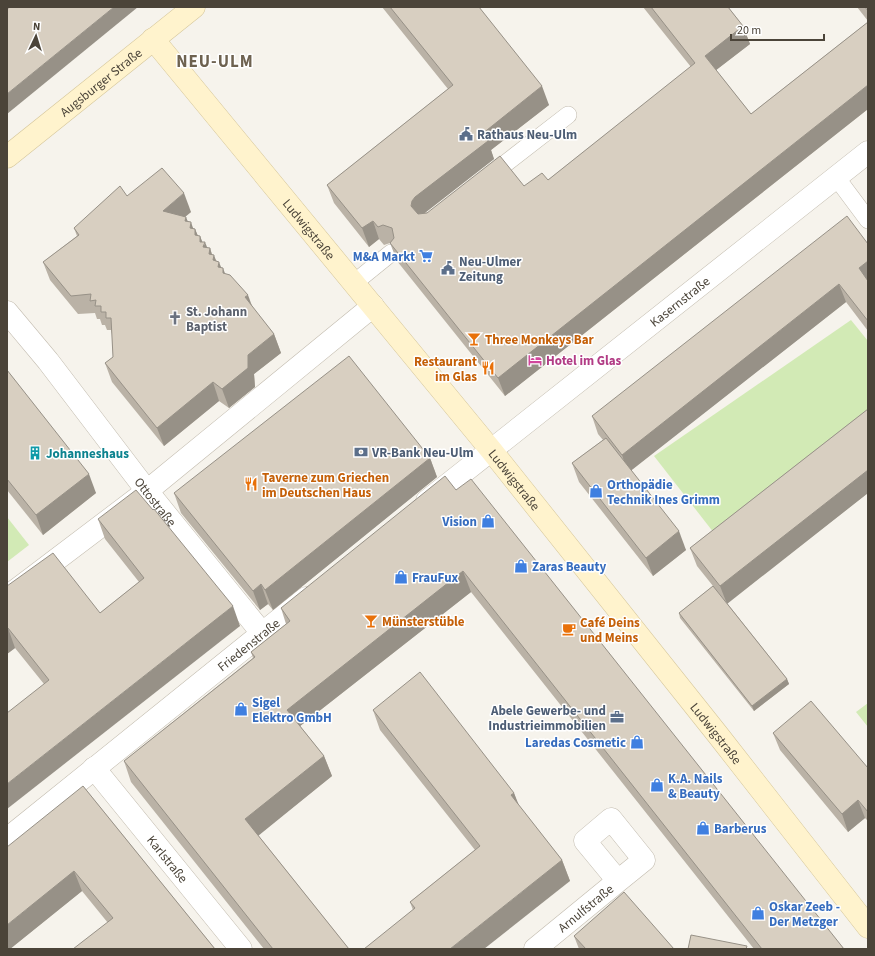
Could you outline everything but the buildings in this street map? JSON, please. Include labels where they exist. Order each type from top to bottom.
[{"type":"street","name":"Augsburger Straße","points":[[7,157],[194,7]]},
{"type":"street","name":"Ludwigstraße","points":[[153,39],[491,450],[718,735],[868,927]]},
{"type":"street","name":"Kasernstraße","points":[[491,450],[868,152]]},
{"type":"street","points":[[7,597],[147,491],[373,306]]},
{"type":"street","name":"Ottostraße","points":[[7,312],[48,361],[147,491],[262,633]]},
{"type":"street","points":[[410,515],[491,450]]},
{"type":"street","name":"Friedenstraße","points":[[7,839],[324,584]]},
{"type":"street","name":"Karlstraße","points":[[94,768],[241,949]]},
{"type":"street","name":"Arnulfstraße","points":[[536,948],[618,881]]},
{"type":"lane","points":[[476,186],[568,115]]},
{"type":"lane","points":[[836,177],[868,220]]},
{"type":"lane","points":[[354,283],[391,253]]},
{"type":"green space","points":[[851,320],[868,341],[868,409],[714,533],[654,456]]},
{"type":"green space","points":[[7,517],[29,545],[7,562]]},
{"type":"green space","points":[[868,703],[868,727],[856,712]]},
{"type":"place","name":"Rathaus Neu-Ulm","points":[[466,134]]},
{"type":"place","name":"M&A Markt","points":[[426,256]]},
{"type":"place","name":"Neu-Ulmer Zeitung","points":[[448,268]]},
{"type":"place","name":"St. Johann Baptist","points":[[175,318]]},
{"type":"place","name":"Three Monkeys Bar","points":[[474,339]]},
{"type":"place","name":"Hotel im Glas","points":[[535,360]]},
{"type":"place","name":"Restaurant im Glas","points":[[488,368]]},
{"type":"place","name":"VR-Bank Neu-Ulm","points":[[361,452]]},
{"type":"place","name":"Johanneshaus","points":[[35,453]]},
{"type":"place","name":"Taverne zum Griechen im Deutschen Haus","points":[[251,484]]},
{"type":"place","name":"Orthopädie Technik Ines Grimm","points":[[596,491]]},
{"type":"place","name":"Vision","points":[[488,521]]},
{"type":"place","name":"Zaras Beauty","points":[[521,566]]},
{"type":"place","name":"FrauFux","points":[[401,577]]},
{"type":"place","name":"Münsterstüble","points":[[371,621]]},
{"type":"place","name":"Café Deins und Meins","points":[[569,629]]},
{"type":"place","name":"Sigel Elektro GmbH","points":[[241,709]]},
{"type":"place","name":"Abele Gewerbe- und Industrieimmobilien","points":[[617,717]]},
{"type":"place","name":"Laredas Cosmetic","points":[[637,742]]},
{"type":"place","name":"K.A. Nails & Beauty","points":[[657,785]]},
{"type":"place","name":"Barberus","points":[[703,828]]},
{"type":"place","name":"Oskar Zeeb - Der Metzger","points":[[758,913]]},
{"type":"district","name":"NEU-ULM","points":[[215,61]]}]
